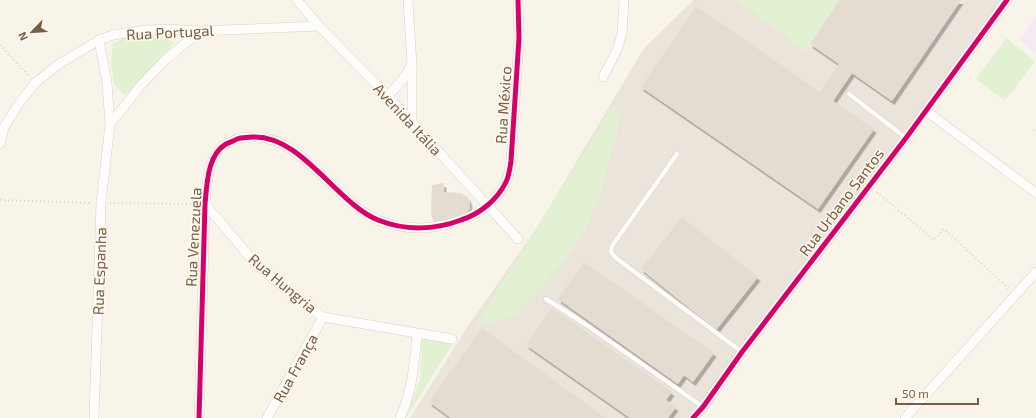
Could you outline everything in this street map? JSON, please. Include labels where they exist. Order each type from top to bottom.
[{"type":"street","name":"Avenida Itália","points":[[297,0],[319,26],[388,96],[518,239]]},
{"type":"street","points":[[408,0],[412,65],[412,123]]},
{"type":"street","name":"Rua México","points":[[488,205],[499,193],[506,181],[511,161],[519,38],[518,0]]},
{"type":"street","points":[[603,77],[617,50],[622,34],[624,0]]},
{"type":"street","name":"Rua Urbano Santos","points":[[696,417],[742,352],[906,138],[1007,0]]},
{"type":"street","name":"Rua Portugal","points":[[0,144],[4,127],[20,102],[35,83],[59,64],[99,40],[112,35],[162,29],[200,31],[319,26]]},
{"type":"street","points":[[110,124],[142,84],[164,61],[200,31]]},
{"type":"street","name":"Rua Espanha","points":[[94,418],[101,203],[110,124],[107,83],[99,40]]},
{"type":"street","points":[[388,96],[400,83],[412,65]]},
{"type":"street","points":[[926,110],[1036,193]]},
{"type":"street","name":"Rua Venezuela","points":[[199,418],[206,185],[214,156],[225,144],[241,138],[261,137],[282,144],[304,158],[359,210],[378,220],[403,227],[428,228],[450,224],[472,217],[488,205]]},
{"type":"street","name":"Rua Hungria","points":[[205,204],[255,263],[299,300],[323,317],[452,339]]},
{"type":"street","points":[[905,418],[1036,272]]},
{"type":"street","name":"Rua França","points":[[266,418],[323,317]]},
{"type":"street","points":[[400,418],[408,399],[414,374],[417,334]]},
{"type":"lane","points":[[849,94],[906,138]]},
{"type":"lane","points":[[677,154],[612,246],[611,252],[616,258],[742,352]]},
{"type":"lane","points":[[546,299],[585,324],[703,407]]},
{"type":"path","points":[[0,45],[35,83]]},
{"type":"path","points":[[869,186],[934,240],[944,230],[1016,295]]},
{"type":"path","points":[[0,200],[13,200]]},
{"type":"shaded area","points":[[694,0],[1007,0],[695,418],[410,418],[466,329],[538,226],[644,48]]},
{"type":"shaded area","points":[[1036,16],[1036,54],[1019,40]]},
{"type":"green space","points":[[737,0],[839,0],[806,52]]},
{"type":"green space","points":[[133,35],[156,36],[175,42],[136,86],[125,95],[114,85],[111,64],[113,43]]},
{"type":"green space","points":[[1006,38],[1035,61],[1005,101],[976,79]]},
{"type":"green space","points":[[614,105],[619,125],[600,195],[583,235],[553,275],[511,318],[476,324]]},
{"type":"green space","points":[[422,337],[453,343],[406,418],[420,379]]},
{"type":"building","points":[[840,0],[961,0],[892,101],[852,73],[833,101],[874,129],[818,209],[641,87],[696,6],[820,92],[839,64],[810,44]]},
{"type":"building","points":[[444,183],[444,192],[461,193],[468,197],[470,203],[469,210],[464,215],[448,222],[435,221],[431,216],[432,185]]},
{"type":"building","points":[[682,217],[758,277],[716,330],[641,269]]},
{"type":"building","points":[[584,262],[714,353],[693,382],[684,375],[678,384],[558,299]]},
{"type":"building","points":[[552,308],[672,392],[666,400],[676,407],[668,418],[630,418],[526,345]]},
{"type":"building","points":[[482,328],[606,418],[451,418],[429,402]]},
{"type":"cycle path","points":[[199,418],[205,204],[209,171],[215,155],[226,144],[237,139],[252,137],[270,139],[286,146],[302,157],[347,199],[363,211],[388,224],[420,228],[441,226],[475,214],[487,206],[498,195],[508,177],[511,161],[519,38],[518,0]]},
{"type":"cycle path","points":[[693,418],[703,407],[742,352],[906,138],[1007,0]]}]
